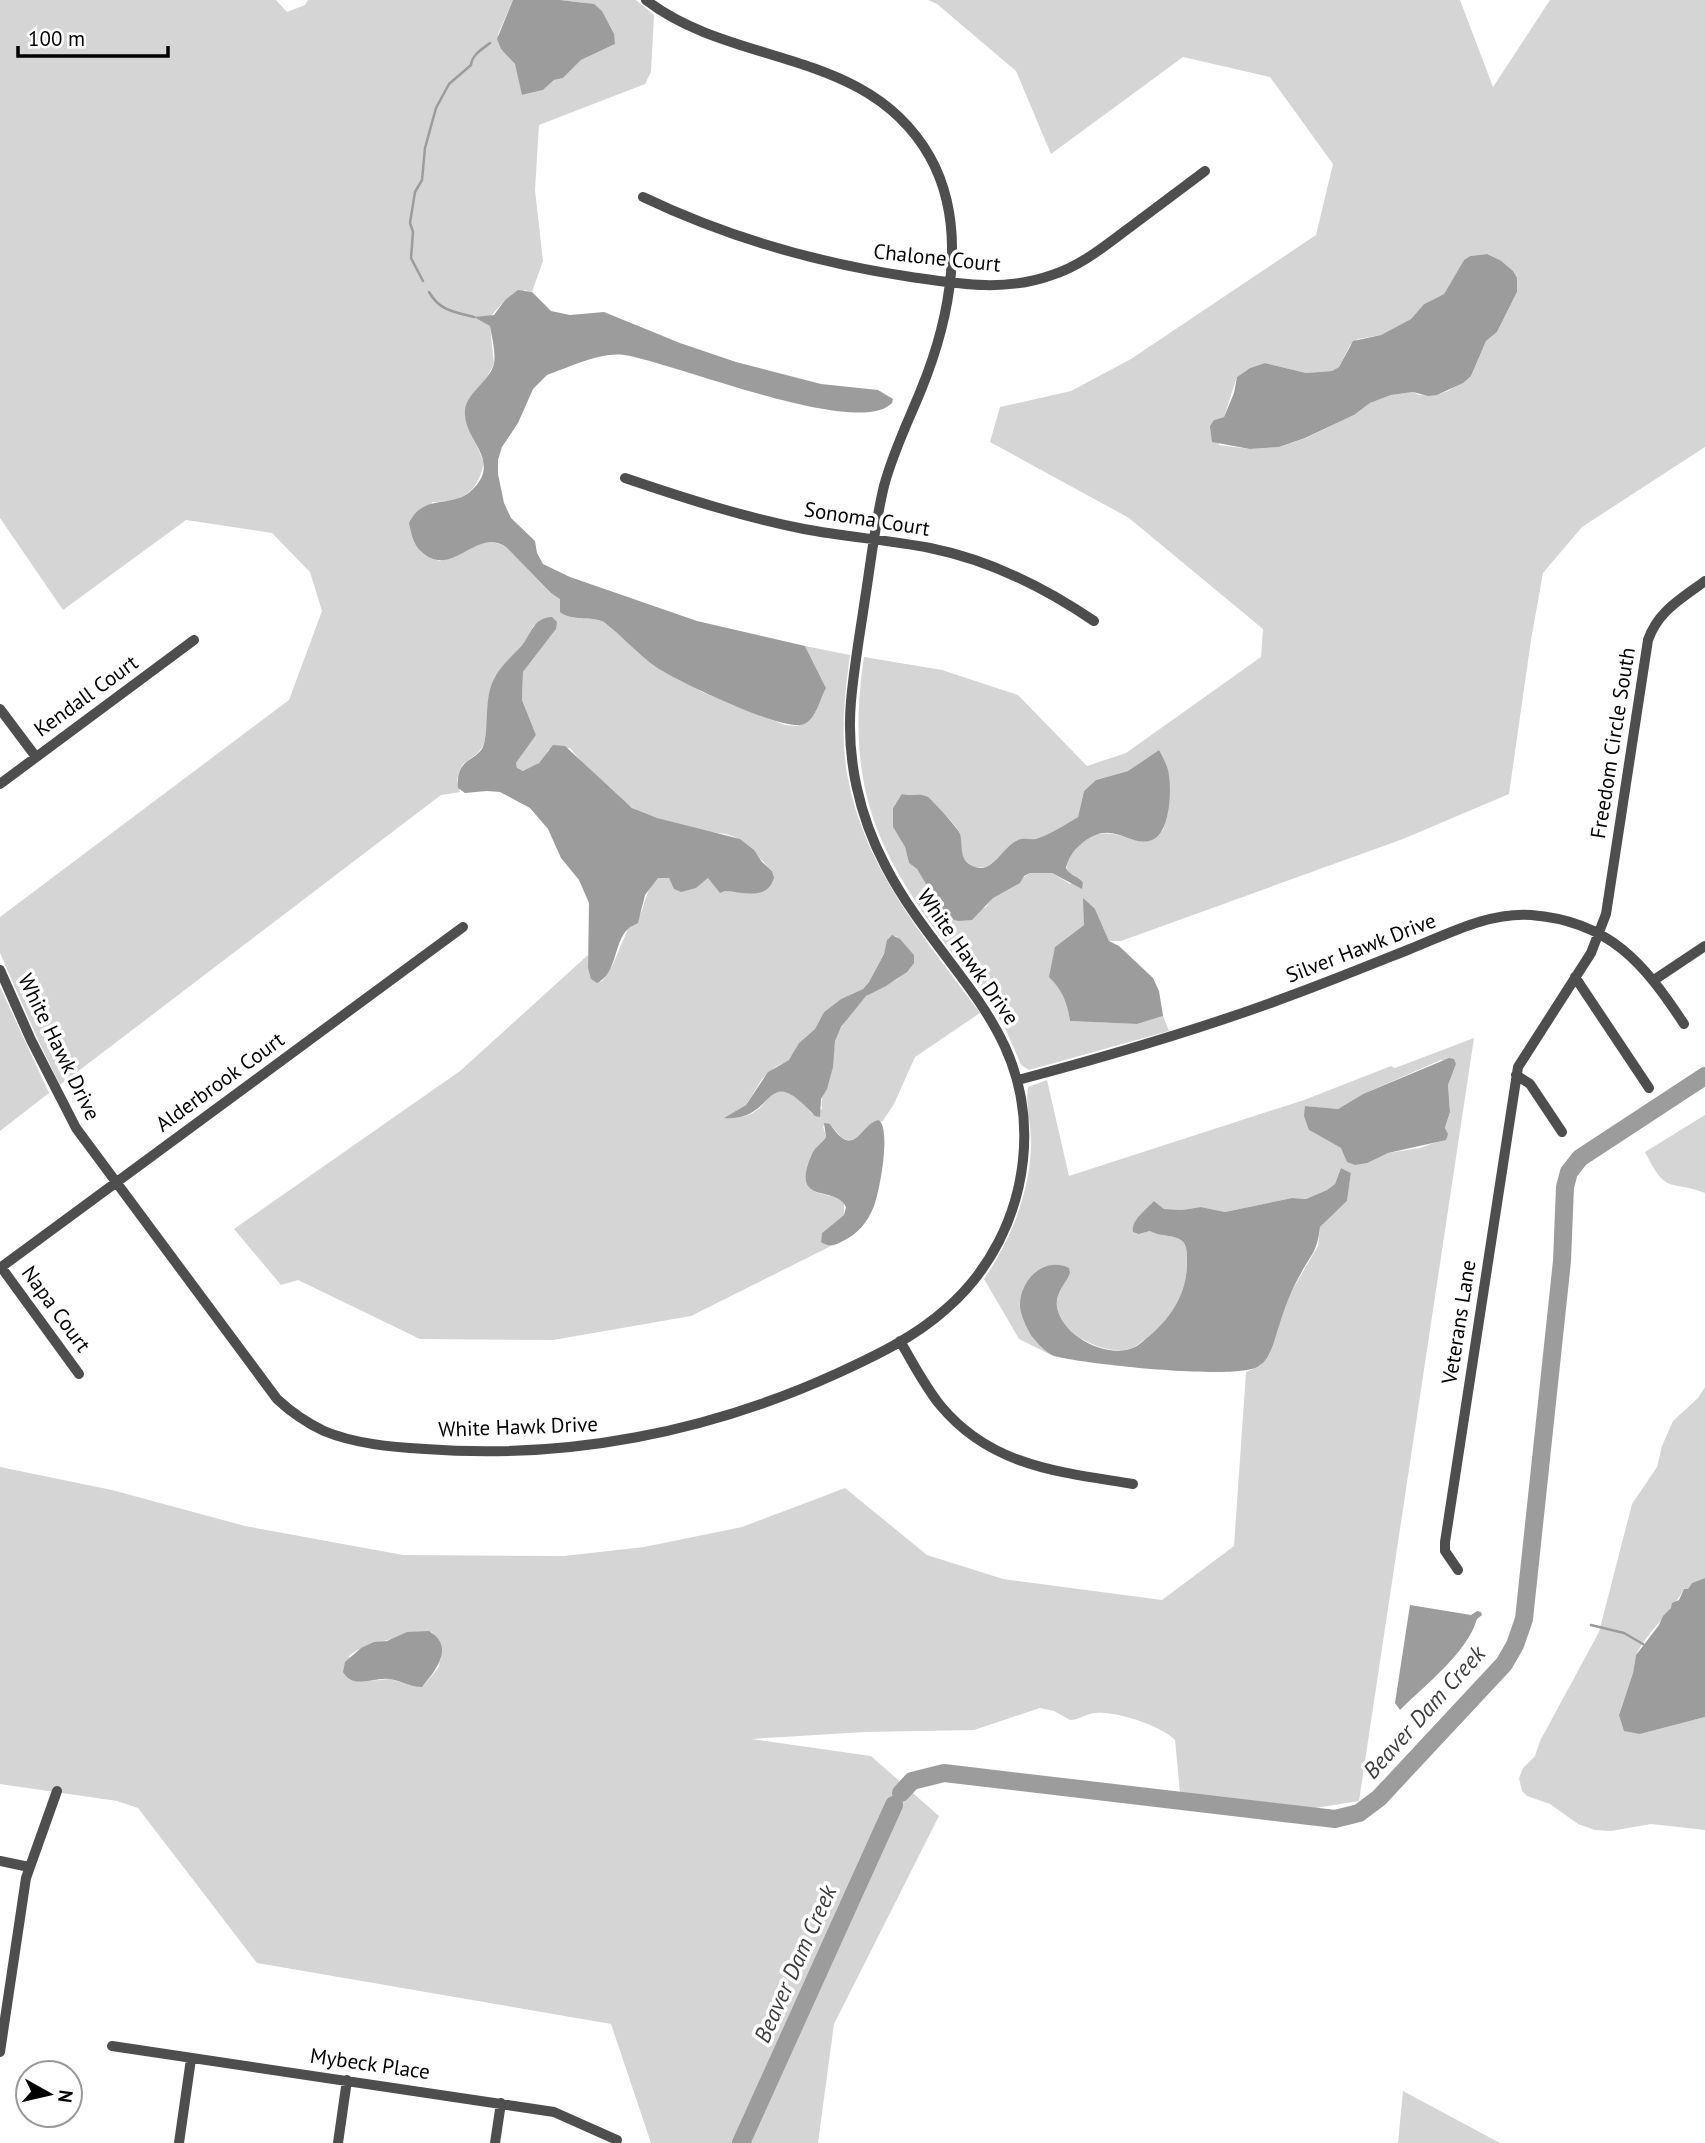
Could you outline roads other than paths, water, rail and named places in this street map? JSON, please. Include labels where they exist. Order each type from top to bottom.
[{"type":"street","name":"White Hawk Drive","points":[[0,970],[67,1112],[116,1183],[277,1399],[320,1429],[363,1442],[409,1448],[478,1451],[565,1448],[688,1427],[767,1403],[835,1375],[900,1341],[937,1317],[966,1290],[994,1251],[1014,1205],[1023,1163],[1024,1125],[1018,1080],[989,1014],[885,867],[860,802],[852,764],[851,702],[885,481],[937,344],[949,283],[952,237],[944,189],[918,138],[889,107],[846,80],[685,25],[646,0]]},
{"type":"street","name":"Chalone Court","points":[[643,197],[735,236],[783,251],[855,268],[949,283],[1009,285],[1034,281],[1068,269],[1097,251],[1205,171]]},
{"type":"street","name":"Sonoma Court","points":[[625,478],[691,500],[765,520],[932,548],[986,564],[1037,586],[1094,621]]},
{"type":"street","name":"Freedom Circle South","points":[[1600,934],[1606,914],[1648,640],[1663,612],[1705,582]]},
{"type":"street","name":"Kendall Court","points":[[0,783],[194,640]]},
{"type":"street","points":[[0,709],[36,757]]},
{"type":"street","name":"Silver Hawk Drive","points":[[1018,1080],[1230,1018],[1484,921],[1515,916],[1538,916],[1569,922],[1600,934],[1624,950],[1654,979],[1685,1024]]},
{"type":"street","name":"Alderbrook Court","points":[[1,1268],[463,927]]},
{"type":"street","name":"Veterans Lane","points":[[1458,1570],[1445,1551],[1445,1542],[1516,1075],[1522,1059],[1600,934]]},
{"type":"street","points":[[1654,979],[1705,946]]},
{"type":"street","points":[[1575,977],[1649,1088]]},
{"type":"street","points":[[1516,1075],[1530,1084],[1562,1132]]},
{"type":"street","name":"Napa Court","points":[[1,1268],[79,1374]]},
{"type":"street","points":[[900,1341],[924,1384],[940,1405],[983,1443],[1022,1463],[1133,1484]]},
{"type":"street","points":[[0,2052],[29,1867],[57,1791]]},
{"type":"street","points":[[0,1861],[29,1867]]},
{"type":"street","name":"Mybeck Place","points":[[112,2046],[554,2112],[617,2140]]},
{"type":"street","points":[[179,2143],[191,2059]]},
{"type":"street","points":[[338,2143],[346,2080]]},
{"type":"street","points":[[495,2143],[501,2103]]},
{"type":"waterway","points":[[423,281],[411,258],[413,232],[410,223],[415,192],[422,180],[425,148],[436,108],[449,84],[471,65],[475,55],[490,43]]},
{"type":"waterway","points":[[429,292],[443,307],[474,317]]},
{"type":"waterway","name":"Beaver Dam Creek","points":[[901,1793],[912,1781],[944,1773],[1335,1819],[1359,1813],[1379,1798],[1504,1664],[1515,1645],[1524,1619],[1562,1261],[1565,1187],[1569,1172],[1580,1158],[1705,1076]]},
{"type":"waterway","points":[[1591,1625],[1624,1633],[1643,1644]]},
{"type":"waterway","name":"Beaver Dam Creek","points":[[741,2143],[894,1805]]}]
